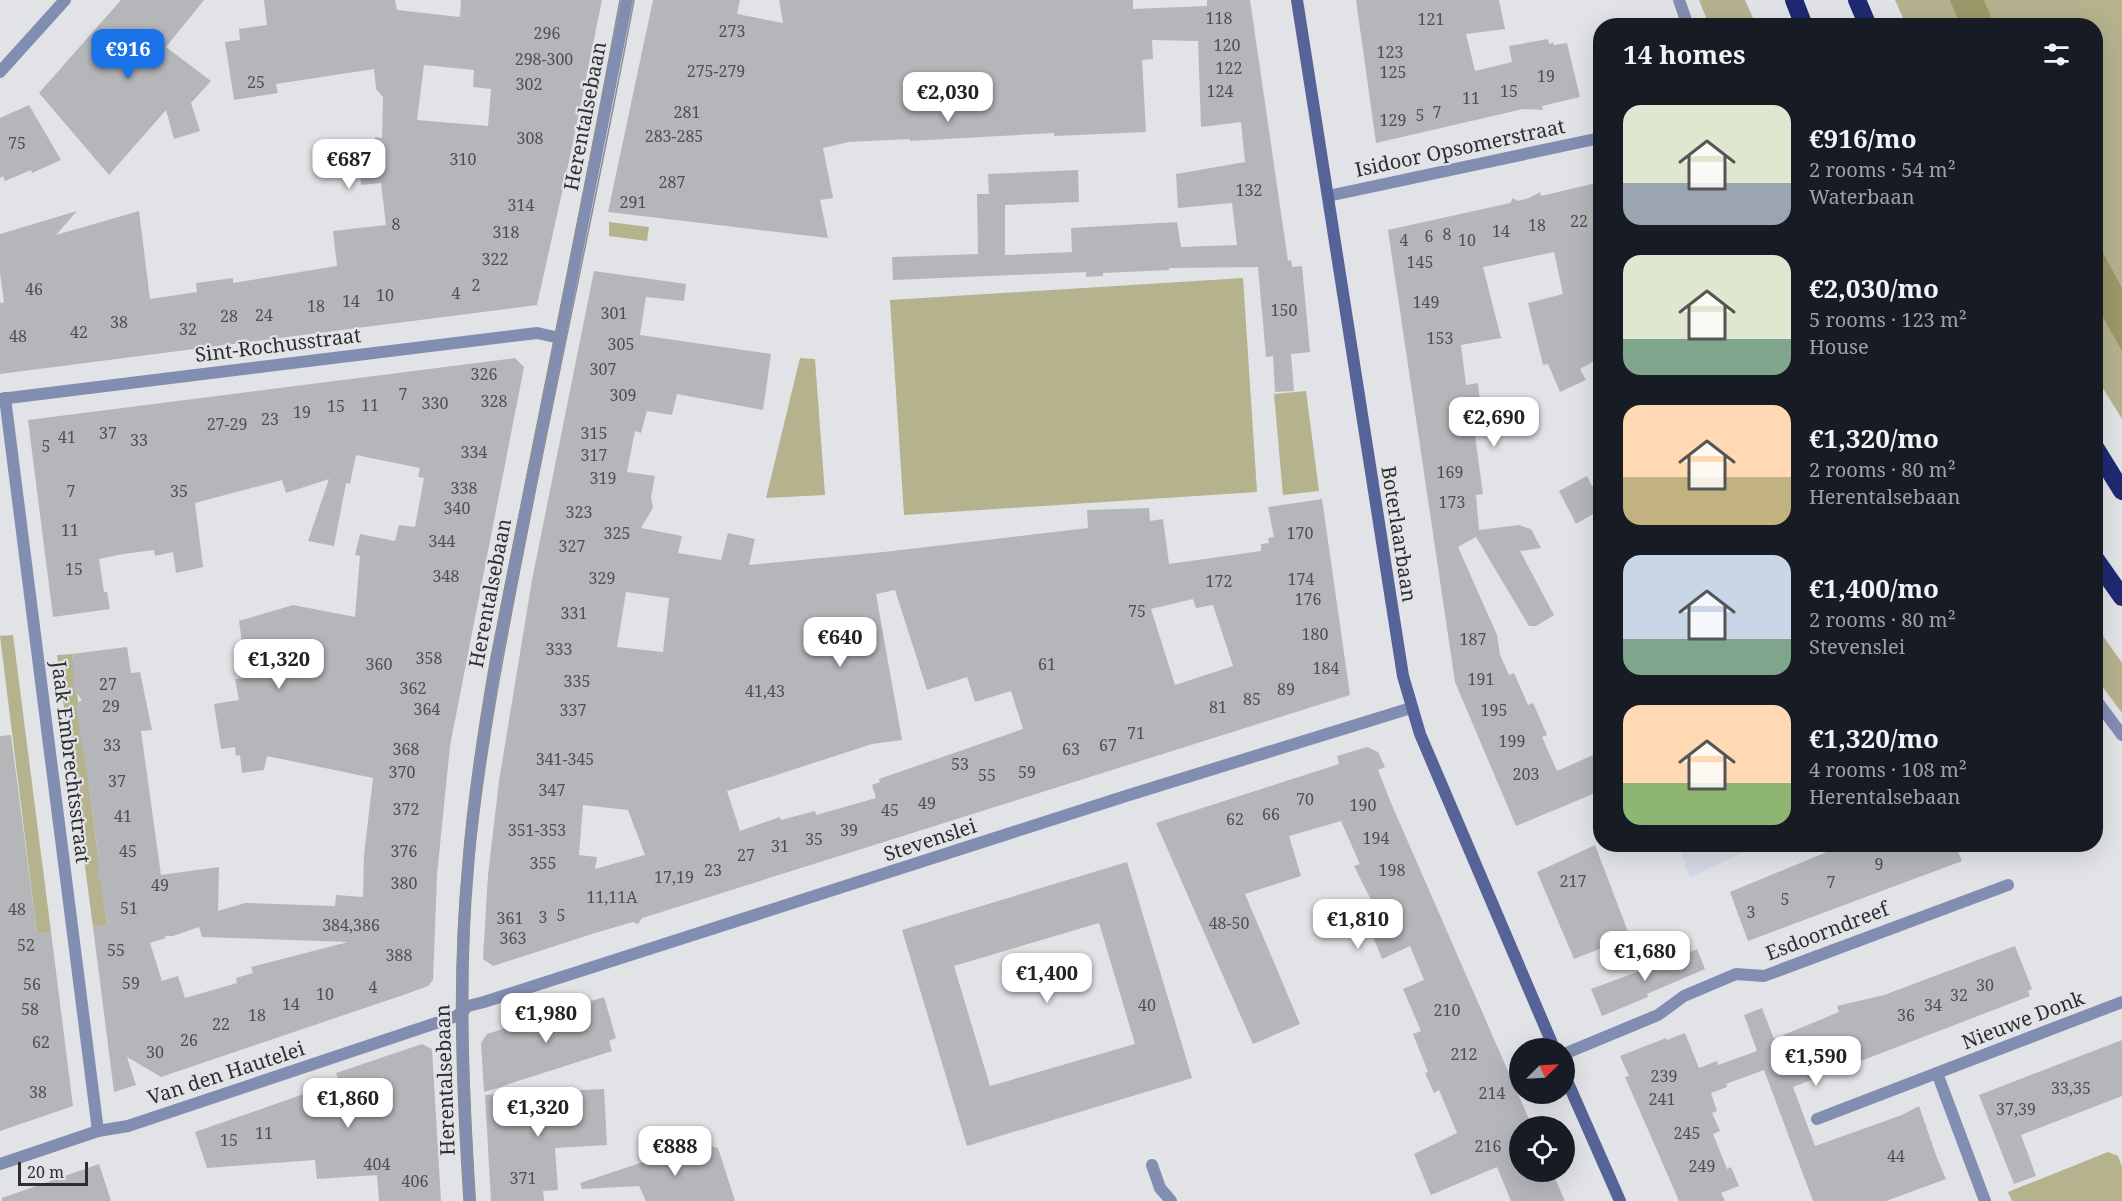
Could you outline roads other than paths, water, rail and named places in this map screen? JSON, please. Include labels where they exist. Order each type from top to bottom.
[{"type":"highway","points":[[1794,0],[1801,18]]},
{"type":"highway","points":[[1857,0],[1865,18]]},
{"type":"highway","points":[[2103,460],[2122,491]]},
{"type":"highway","points":[[2103,570],[2122,597]]},
{"type":"main road","name":"Boterlaarbaan","points":[[1297,0],[1397,646],[1411,708],[1550,1038]]},
{"type":"main road","points":[[1575,1099],[1620,1201]]},
{"type":"street","points":[[0,72],[65,0]]},
{"type":"street","name":"Herentalsebaan","points":[[470,1201],[465,1128],[462,1011],[468,867],[484,733],[498,648],[627,0]]},
{"type":"street","points":[[1679,0],[1685,18]]},
{"type":"street","name":"Isidoor Opsomerstraat","points":[[1328,196],[1593,139]]},
{"type":"street","name":"Sint-Rochusstraat","points":[[2,399],[537,333],[560,338]]},
{"type":"street","name":"Jaak Embrechtsstraat","points":[[2,399],[98,1131]]},
{"type":"street","name":"Stevenslei","points":[[462,1011],[468,1005],[668,945],[1129,795],[1411,708]]},
{"type":"street","points":[[2103,709],[2122,735]]},
{"type":"street","name":"Esdoorndreef","points":[[1575,1049],[1658,1015],[1684,996],[1736,974],[1764,976],[2007,885]]},
{"type":"street","name":"Nieuwe Donk","points":[[1817,1119],[2122,1002]]},
{"type":"street","name":"Van den Hautelei","points":[[0,1164],[98,1131],[128,1126],[456,1016],[462,1011]]},
{"type":"street","points":[[1937,1073],[1985,1201]]},
{"type":"street","points":[[1152,1165],[1161,1188],[1171,1201]]},
{"type":"tram line","points":[[464,1201],[459,1117],[457,991],[460,907],[468,813],[501,609],[620,0]]},
{"type":"tram line","points":[[475,1201],[467,991],[473,865],[484,772],[516,589],[634,0]]}]
